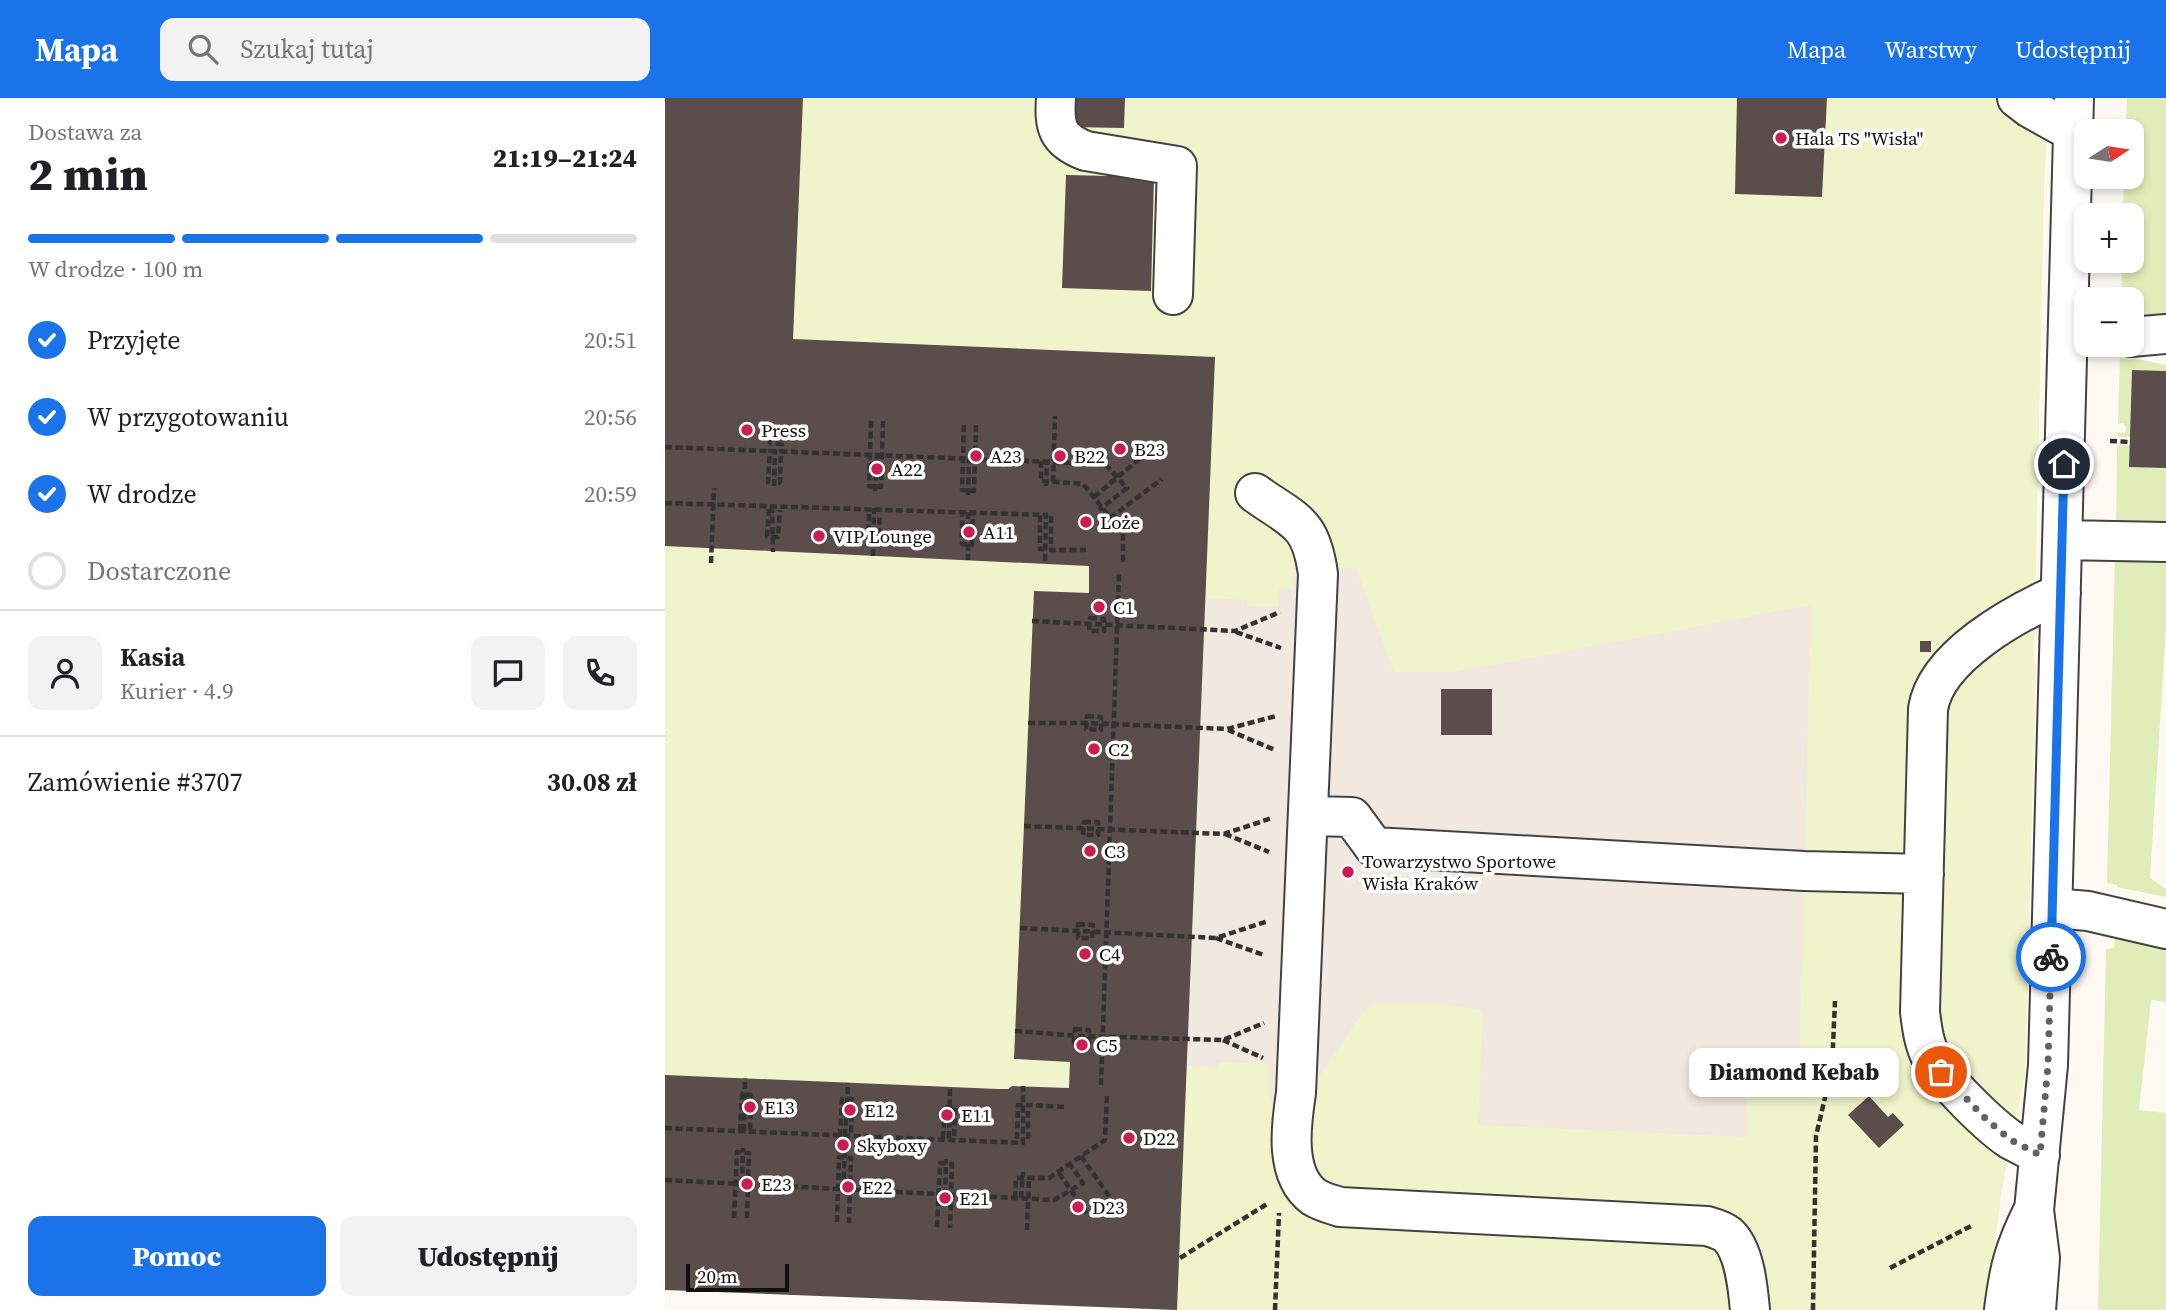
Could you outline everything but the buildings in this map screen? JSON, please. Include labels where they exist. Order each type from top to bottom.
[{"type":"street","points":[[1056,98],[1056,126],[1065,139],[1076,147],[1177,166],[1173,295]]},
{"type":"street","points":[[2017,98],[2029,108],[2073,115],[2076,287]]},
{"type":"street","points":[[2144,336],[2166,334]]},
{"type":"street","points":[[2036,1310],[2040,1258],[2034,1210],[2048,1065],[2062,540],[2075,357]]},
{"type":"street","points":[[1255,493],[1292,517],[1308,536],[1316,560],[1319,591],[1295,817],[1293,1143],[1296,1173],[1305,1188],[1316,1198],[1340,1208],[1707,1226],[1729,1236],[1735,1246],[1747,1283],[1750,1310]]},
{"type":"street","points":[[2062,540],[2166,542]]},
{"type":"street","points":[[2040,1155],[2011,1140],[1987,1120],[1941,1072],[1927,1048],[1920,1012],[1929,709],[1933,689],[1961,656],[1991,630],[2035,604],[2061,593]]},
{"type":"street","points":[[1295,817],[1352,817],[1374,847],[1804,872],[1924,874]]},
{"type":"street","points":[[2053,908],[2088,911],[2166,929]]},
{"type":"street","points":[[2004,1310],[2010,1268],[2018,1242],[2034,1210]]},
{"type":"path","points":[[1049,483],[1055,416]]},
{"type":"path","points":[[871,421],[869,486],[875,489],[881,487],[883,421]]},
{"type":"path","points":[[964,425],[962,490],[968,493],[974,491],[976,425]]},
{"type":"path","points":[[770,438],[770,443],[776,448],[777,483],[767,482],[770,449],[776,448],[782,444],[782,438]]},
{"type":"path","points":[[2111,442],[2130,442]]},
{"type":"path","points":[[665,447],[776,448],[1105,464],[1127,488],[1100,508]]},
{"type":"path","points":[[875,489],[877,455]]},
{"type":"path","points":[[1094,497],[1144,456]]},
{"type":"path","points":[[968,493],[969,458]]},
{"type":"path","points":[[1044,462],[1049,483]]},
{"type":"path","points":[[1111,518],[1162,479]]},
{"type":"path","points":[[1049,483],[1083,484],[1123,533],[1123,563]]},
{"type":"path","points":[[711,564],[714,488]]},
{"type":"path","points":[[665,503],[771,508],[967,510],[1046,515],[1048,550]]},
{"type":"path","points":[[771,508],[768,536],[772,537],[778,537],[780,510]]},
{"type":"path","points":[[873,556],[874,509]]},
{"type":"path","points":[[967,510],[972,545],[962,544],[967,510]]},
{"type":"path","points":[[869,514],[868,540],[873,541],[878,541],[880,514]]},
{"type":"path","points":[[1040,515],[1040,549],[1086,550]]},
{"type":"path","points":[[1045,563],[1051,516]]},
{"type":"path","points":[[772,537],[773,552]]},
{"type":"path","points":[[967,544],[968,560]]},
{"type":"path","points":[[1101,1085],[1119,573]]},
{"type":"path","points":[[1090,618],[1104,619],[1104,631],[1089,631],[1090,625],[1090,618]]},
{"type":"path","points":[[1032,621],[1204,629]]},
{"type":"path","points":[[1104,625],[1164,627]]},
{"type":"path","points":[[1235,631],[1289,649]]},
{"type":"path","points":[[1087,716],[1101,717],[1102,723],[1101,730],[1086,729],[1087,716]]},
{"type":"path","points":[[1028,723],[1227,729],[1274,716],[1286,717]]},
{"type":"path","points":[[1102,723],[1162,725]]},
{"type":"path","points":[[1227,729],[1272,750],[1285,750]]},
{"type":"path","points":[[1224,834],[1271,818],[1295,817]]},
{"type":"path","points":[[1084,821],[1098,822],[1098,829],[1098,835],[1083,835],[1084,821]]},
{"type":"path","points":[[1024,826],[1224,834],[1269,852],[1280,853]]},
{"type":"path","points":[[1098,829],[1157,831]]},
{"type":"path","points":[[1216,938],[1266,920],[1278,921]]},
{"type":"path","points":[[1078,925],[1093,925],[1093,932],[1092,938],[1078,938],[1078,925]]},
{"type":"path","points":[[1020,929],[1216,938],[1265,955],[1276,955]]},
{"type":"path","points":[[1093,932],[1152,934]]},
{"type":"path","points":[[1813,1310],[1816,1136],[1832,1068],[1835,1001]]},
{"type":"path","points":[[1223,1040],[1262,1023],[1274,1024]]},
{"type":"path","points":[[1075,1029],[1089,1030],[1089,1036],[1089,1043],[1074,1043],[1075,1029]]},
{"type":"path","points":[[1016,1031],[1074,1036],[1223,1040],[1261,1058],[1273,1058]]},
{"type":"path","points":[[1089,1036],[1149,1038]]},
{"type":"path","points":[[745,1078],[745,1132]]},
{"type":"path","points":[[845,1136],[848,1083]]},
{"type":"path","points":[[1023,1086],[1028,1139]]},
{"type":"path","points":[[948,1139],[950,1087]]},
{"type":"path","points":[[1025,1176],[1049,1178],[1105,1140],[1107,1094]]},
{"type":"path","points":[[1017,1139],[1018,1105],[1065,1107]]},
{"type":"path","points":[[665,1128],[1023,1143],[1026,1105]]},
{"type":"path","points":[[742,1184],[743,1150]]},
{"type":"path","points":[[734,1218],[737,1152],[743,1150],[749,1153],[747,1219]]},
{"type":"path","points":[[843,1189],[845,1155]]},
{"type":"path","points":[[837,1222],[839,1157],[845,1155],[851,1158],[849,1223]]},
{"type":"path","points":[[1081,1156],[1111,1199]]},
{"type":"path","points":[[945,1195],[946,1161]]},
{"type":"path","points":[[937,1227],[940,1163],[946,1161],[952,1164],[950,1228]]},
{"type":"path","points":[[665,1180],[1054,1200],[1083,1183],[1070,1164]]},
{"type":"path","points":[[1058,1172],[1088,1215]]},
{"type":"path","points":[[1018,1198],[1025,1176]]},
{"type":"path","points":[[1025,1176],[1027,1230]]},
{"type":"path","points":[[1180,1258],[1267,1204]]},
{"type":"path","points":[[1891,1268],[1973,1225]]},
{"type":"green space","name":"Towarzystwo Sportowe Wisła Kraków","points":[[665,98],[2049,98],[2044,190],[2034,662],[2036,669],[2025,1075],[2002,1189],[1986,1310],[1167,1310],[665,1290]]},
{"type":"green space","points":[[2127,98],[2166,98],[2166,321],[2144,320],[2144,287],[2121,287],[2122,273],[2144,273],[2144,203],[2123,203],[2124,189],[2144,189],[2144,119],[2126,119]]},
{"type":"green space","points":[[2120,358],[2166,365],[2166,371],[2132,370],[2130,437],[2118,437],[2118,433],[2125,433],[2126,427],[2123,423],[2118,424]]},
{"type":"green space","points":[[2117,445],[2130,445],[2166,468],[2166,533],[2116,527]]},
{"type":"green space","points":[[2166,551],[2166,630],[2150,878],[2166,889],[2166,897],[2107,883],[2115,556]]},
{"type":"green space","points":[[2115,935],[2166,947],[2166,1008],[2165,1002],[2151,1000],[2139,1110],[2166,1113],[2166,1310],[2098,1310],[2106,949],[2114,948]]},
{"type":"shaded area","points":[[1293,568],[1356,568],[1394,672],[1456,672],[1811,605],[1799,1070],[1750,1071],[1746,1137],[1478,1125],[1483,1014],[1479,1010],[1443,1004],[1374,1004],[1362,1014],[1309,1091],[1270,1102],[1270,1064],[1218,1062],[1217,1068],[1187,1066],[1206,598],[1247,600],[1247,606],[1278,607],[1279,589],[1293,590]]},
{"type":"way so far","points":[[1941,1072],[1987,1120],[2011,1140],[2040,1155],[2048,1065],[2051,957]]},
{"type":"place","name":"Hala TS \"Wisła\"","points":[[1781,138]]},
{"type":"place","name":"Press","points":[[747,430]]},
{"type":"place","name":"B23","points":[[1120,449]]},
{"type":"place","name":"A23","points":[[976,456]]},
{"type":"place","name":"B22","points":[[1060,456]]},
{"type":"place","name":"A22","points":[[877,469]]},
{"type":"place","name":"Loże","points":[[1086,522]]},
{"type":"place","name":"A11","points":[[969,532]]},
{"type":"place","name":"VIP Lounge","points":[[819,536]]},
{"type":"place","name":"C1","points":[[1099,607]]},
{"type":"place","name":"C2","points":[[1094,749]]},
{"type":"place","name":"C3","points":[[1090,851]]},
{"type":"place","name":"Towarzystwo Sportowe Wisła Kraków","points":[[1348,872]]},
{"type":"place","name":"C4","points":[[1085,954]]},
{"type":"place","name":"C5","points":[[1082,1045]]},
{"type":"place","name":"Diamond Kebab","points":[[1941,1072]]},
{"type":"place","name":"E13","points":[[750,1107]]},
{"type":"place","name":"E12","points":[[850,1110]]},
{"type":"place","name":"E11","points":[[947,1115]]},
{"type":"place","name":"D22","points":[[1129,1138]]},
{"type":"place","name":"Skyboxy","points":[[843,1145]]},
{"type":"place","name":"E23","points":[[747,1184]]},
{"type":"place","name":"E22","points":[[848,1187]]},
{"type":"place","name":"E21","points":[[945,1198]]},
{"type":"place","name":"D23","points":[[1078,1207]]},
{"type":"route","points":[[2051,957],[2064,464]]}]
